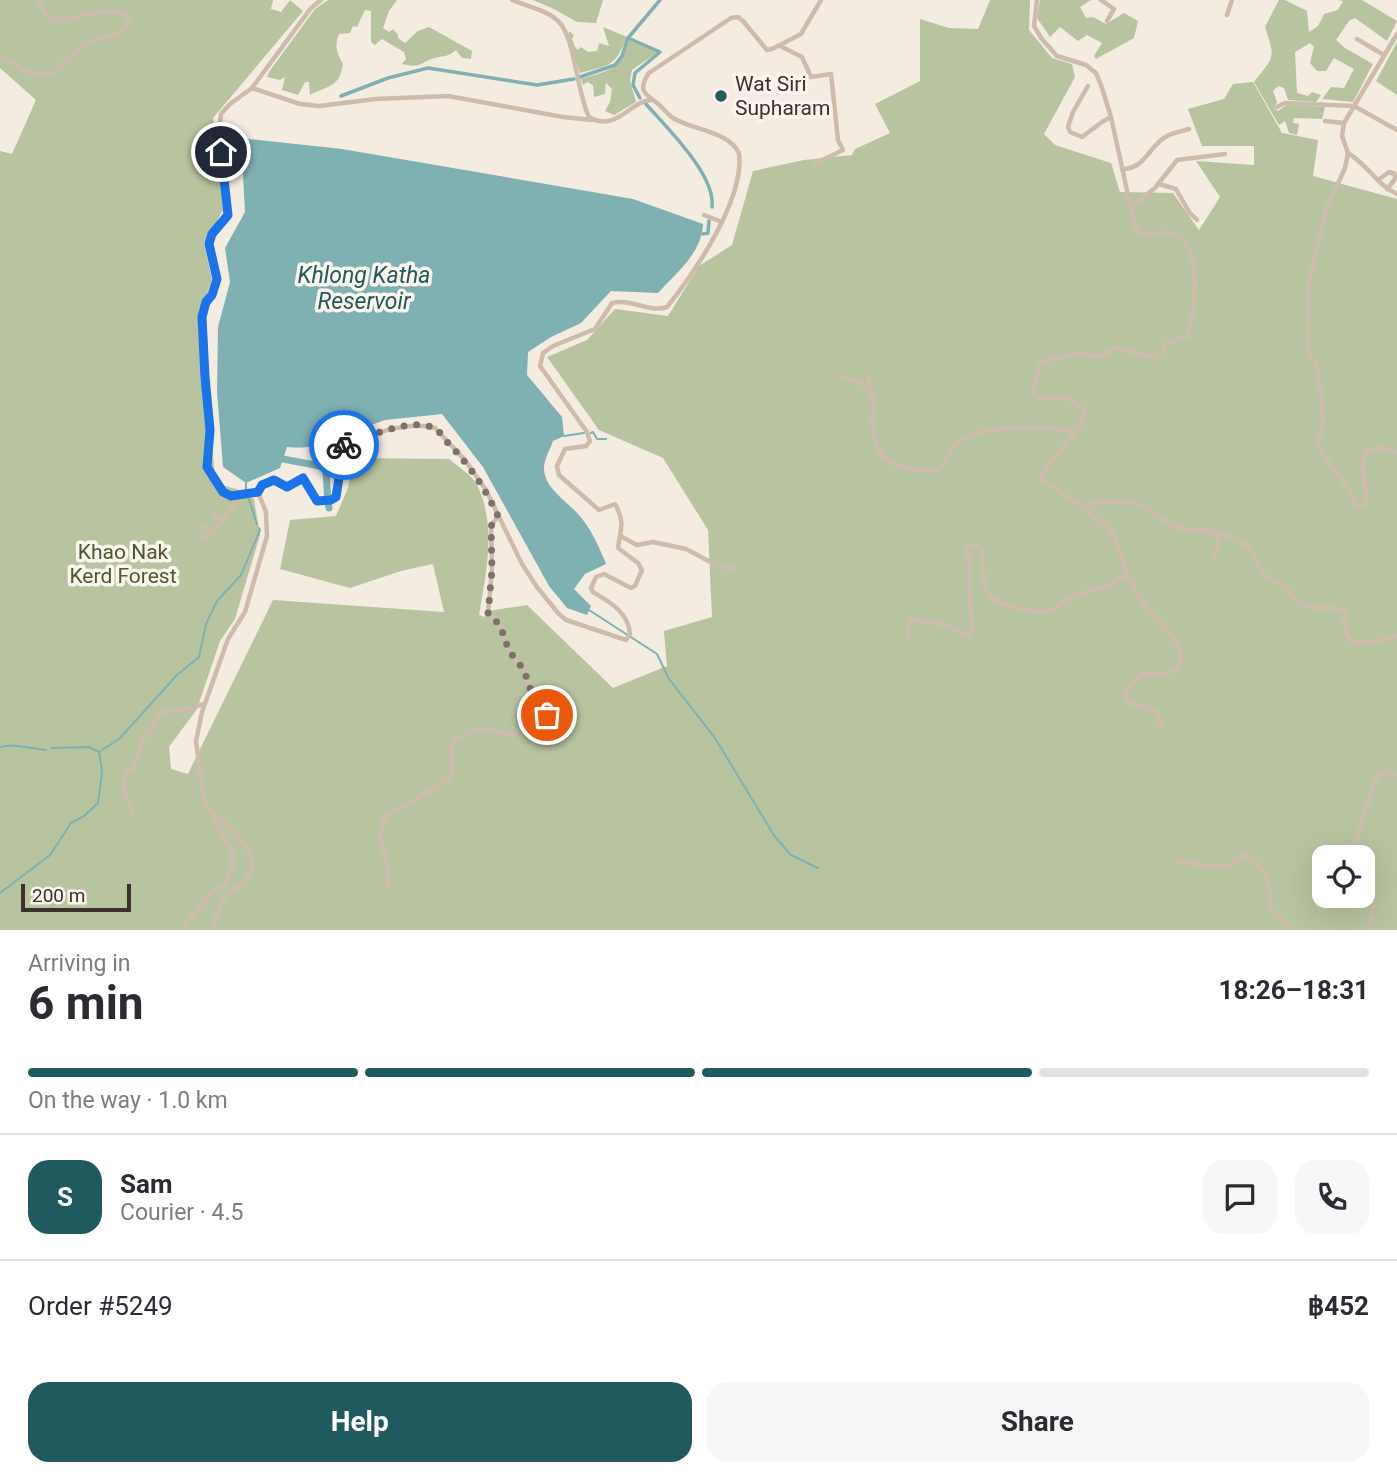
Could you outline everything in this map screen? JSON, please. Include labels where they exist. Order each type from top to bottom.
[{"type":"street","points":[[0,58],[6,58],[21,69],[38,75],[52,74],[82,47],[101,38],[119,34],[128,22],[127,15],[118,11],[79,15],[57,22],[49,19],[38,0]]},
{"type":"street","points":[[321,0],[311,8],[252,88],[226,108],[219,120],[228,215],[212,234],[209,244],[217,279],[202,317],[210,430],[207,467],[223,492],[238,495],[258,492],[268,481],[274,480],[287,487],[303,478],[317,501],[323,502],[336,497],[338,491],[337,452],[340,447],[390,429],[428,426],[435,428],[465,460],[485,490],[531,579],[558,612],[566,620],[626,640],[630,630],[622,612],[591,588],[593,580],[599,575],[608,575],[631,588],[641,577],[640,565],[618,548],[622,537],[620,513],[615,505],[599,510],[559,475],[557,466],[565,449],[586,446],[590,441],[587,432],[540,366],[543,353],[553,346],[595,329],[612,303],[623,301],[659,310],[667,307],[712,244],[722,222],[739,167],[739,153],[736,147],[702,129],[674,119],[651,100],[643,90],[642,83],[649,73],[731,18],[738,17],[743,21],[767,50],[779,46],[802,34],[821,0]]},
{"type":"street","points":[[512,0],[560,23],[567,39],[586,113],[592,120]]},
{"type":"street","points":[[1037,0],[1034,26],[1041,38],[1057,56],[1086,65],[1096,73],[1111,117],[1138,233],[1176,234],[1191,256],[1196,277],[1188,336],[1166,344],[1161,354],[1155,358],[1115,348],[1101,357],[1079,353],[1041,362],[1033,388],[1035,395],[1041,399],[1063,397],[1079,404],[1086,411],[1076,431],[1043,472],[1042,479],[1082,506],[1112,532],[1138,595],[1174,639],[1181,655],[1179,667],[1167,673],[1140,675],[1124,693],[1132,704],[1157,712],[1162,728]]},
{"type":"street","points":[[1101,0],[1114,9],[1107,21]]},
{"type":"street","points":[[1227,15],[1232,0]]},
{"type":"street","points":[[1397,34],[1343,123],[1342,136],[1348,153],[1387,189],[1397,194]]},
{"type":"street","points":[[1357,39],[1384,55]]},
{"type":"street","points":[[779,46],[802,57],[811,77],[831,74],[838,140],[843,150],[814,164]]},
{"type":"street","points":[[1088,86],[1073,112],[1068,127],[1070,132],[1082,137],[1111,117]]},
{"type":"street","points":[[252,88],[300,104],[319,106],[376,99],[448,96],[592,120],[616,119],[644,101],[651,100]]},
{"type":"street","points":[[1277,107],[1285,103],[1354,106],[1397,130]]},
{"type":"street","points":[[1325,121],[1343,123]]},
{"type":"street","points":[[1122,169],[1132,169],[1142,162],[1165,136],[1189,129]]},
{"type":"street","points":[[1131,207],[1159,184],[1177,160],[1226,153]]},
{"type":"street","points":[[1348,153],[1345,168],[1325,212],[1308,288],[1307,349],[1318,369],[1323,421],[1317,446],[1347,487],[1357,507],[1365,504],[1367,498],[1361,469],[1367,451],[1381,447],[1397,453]]},
{"type":"street","points":[[1378,180],[1389,172],[1395,174],[1395,179],[1387,189]]},
{"type":"street","points":[[1159,184],[1176,189],[1196,220]]},
{"type":"street","points":[[704,215],[722,222]]},
{"type":"street","points":[[837,376],[865,386],[873,401],[872,419],[883,456],[916,471],[939,470],[944,465],[946,455],[956,444],[977,434],[1013,428],[1076,431]]},
{"type":"street","points":[[869,377],[870,396]]},
{"type":"street","points":[[183,930],[212,893],[225,884],[233,867],[232,853],[209,811],[202,788],[196,741],[205,704],[228,639],[245,612],[267,536],[266,512],[258,492]]},
{"type":"street","points":[[200,535],[205,540],[234,506],[238,495]]},
{"type":"street","points":[[1082,506],[1107,501],[1135,504],[1146,507],[1175,527],[1221,532],[1243,543],[1252,552],[1263,573],[1286,587],[1294,598],[1305,606],[1338,608],[1344,611],[1344,629],[1353,643],[1380,641],[1397,636]]},
{"type":"street","points":[[213,513],[222,520]]},
{"type":"street","points":[[387,887],[389,867],[379,836],[386,816],[451,776],[452,747],[455,741],[472,730],[483,728],[509,734],[523,733],[544,725],[547,715],[530,688],[524,670],[509,651],[500,625],[488,614],[492,570],[491,526],[498,516]]},
{"type":"street","points":[[203,527],[211,530]]},
{"type":"street","points":[[1212,530],[1219,541],[1214,557]]},
{"type":"street","points":[[622,537],[638,545],[653,542],[686,549],[720,567],[734,568]]},
{"type":"street","points":[[908,637],[907,626],[912,621],[943,624],[964,636],[972,632],[967,552],[972,544],[981,548],[983,580],[988,594],[998,602],[1031,611],[1045,612],[1054,609],[1072,597],[1098,590],[1122,578],[1127,572]]},
{"type":"street","points":[[132,811],[122,781],[158,715],[165,711],[205,704]]},
{"type":"street","points":[[1353,845],[1377,775],[1384,772],[1397,775]]},
{"type":"street","points":[[212,811],[236,831],[252,860],[247,880],[227,895],[212,930]]},
{"type":"street","points":[[1177,861],[1215,867],[1228,866],[1246,855],[1255,859],[1261,865],[1268,881],[1270,908],[1293,930]]},
{"type":"street","points":[[1367,930],[1373,908]]},
{"type":"green space","name":"Khao Nak Kerd Forest","points":[[0,0],[273,0],[271,9],[281,12],[290,0],[303,11],[213,118],[223,210],[204,244],[212,279],[200,315],[201,350],[216,483],[249,493],[254,500],[260,535],[235,619],[220,641],[197,709],[169,747],[171,769],[188,774],[273,600],[444,612],[433,564],[401,571],[350,588],[280,569],[290,520],[336,516],[348,488],[354,458],[449,459],[475,481],[487,516],[488,533],[487,566],[479,615],[485,617],[488,611],[527,605],[613,688],[667,666],[664,631],[712,617],[708,530],[663,458],[599,430],[547,357],[587,340],[615,309],[668,316],[699,266],[732,245],[753,171],[804,160],[852,155],[855,149],[890,133],[875,104],[920,81],[920,19],[949,28],[978,29],[990,0],[1030,0],[1029,30],[1052,58],[1072,64],[1075,77],[1044,134],[1055,145],[1111,163],[1120,192],[1173,193],[1199,230],[1220,197],[1196,161],[1254,165],[1254,146],[1202,146],[1188,109],[1224,99],[1233,84],[1253,82],[1282,133],[1318,140],[1313,176],[1397,199],[1397,930],[0,930],[0,151],[12,154],[36,100],[0,68]]},
{"type":"green space","points":[[328,0],[397,0],[389,11],[383,28],[389,32],[393,29],[405,43],[418,31],[429,27],[472,51],[471,59],[462,58],[456,50],[417,65],[402,64],[406,59],[404,52],[382,39],[375,45],[371,42],[371,11],[365,10],[357,27],[353,26],[350,33],[339,34],[337,50],[343,64],[336,82],[310,95],[309,82],[305,82],[298,95],[282,90],[285,77],[280,80],[267,77],[269,72],[315,9]]},
{"type":"green space","points":[[533,0],[603,0],[596,23],[577,22]]},
{"type":"green space","points":[[1040,0],[1091,0],[1080,7],[1086,18],[1093,17],[1106,24],[1124,13],[1138,21],[1134,38],[1096,59],[1094,56],[1102,43],[1087,35],[1078,41],[1060,27],[1050,37],[1037,18]]},
{"type":"green space","points":[[1279,0],[1285,0],[1307,11],[1309,32],[1318,26],[1324,14],[1338,10],[1343,1],[1338,0],[1362,0],[1397,21],[1387,41],[1355,18],[1349,21],[1336,40],[1373,64],[1353,102],[1322,99],[1331,87],[1344,88],[1354,69],[1334,58],[1326,71],[1317,71],[1310,63],[1314,47],[1310,43],[1295,52],[1297,93],[1308,96],[1312,92],[1321,95],[1316,102],[1288,100],[1284,88],[1278,86],[1273,91],[1277,102],[1274,108],[1278,111],[1287,105],[1325,107],[1322,119],[1294,118],[1293,123],[1299,124],[1297,135],[1289,133],[1285,121],[1279,125],[1254,82],[1271,57],[1271,46],[1265,27]]},
{"type":"green space","points":[[603,27],[627,37],[623,47],[615,60],[580,73],[569,31],[574,35],[572,39],[578,50],[581,47],[588,52],[597,51],[599,43],[609,46]]},
{"type":"green space","points":[[629,40],[658,52],[632,70],[630,81],[636,102],[614,115],[605,111],[612,89],[606,83],[605,94],[594,97],[593,85],[587,82],[583,85],[581,79],[607,71],[617,64]]},
{"type":"green space","points":[[1397,42],[1397,95],[1376,81]]},
{"type":"water","name":"Khlong Katha Reservoir","points":[[241,138],[342,149],[633,199],[703,224],[702,234],[693,253],[658,293],[611,291],[581,323],[551,337],[528,352],[527,375],[562,417],[564,436],[553,441],[545,462],[545,476],[553,490],[587,525],[606,564],[585,574],[574,589],[591,606],[587,615],[567,608],[549,586],[483,467],[442,414],[385,420],[345,434],[332,425],[314,445],[287,447],[280,468],[246,483],[223,467],[217,392],[218,327],[230,282],[225,248],[245,212]]},
{"type":"waterway","points":[[580,77],[615,65],[622,56],[628,38],[660,0]]},
{"type":"waterway","points":[[628,38],[660,52],[635,73],[633,85],[640,98]]},
{"type":"waterway","points":[[341,96],[388,78],[428,68],[537,85],[574,79]]},
{"type":"waterway","points":[[646,104],[698,166],[711,194],[712,207]]},
{"type":"waterway","points":[[703,234],[708,233],[709,221]]},
{"type":"waterway","points":[[591,433],[593,432],[597,439],[606,439]]},
{"type":"waterway","points":[[564,436],[584,433]]},
{"type":"waterway","points":[[283,459],[325,467],[329,508]]},
{"type":"waterway","points":[[246,483],[246,490]]},
{"type":"waterway","points":[[248,496],[257,524]]},
{"type":"waterway","points":[[0,893],[50,855],[71,823],[84,816],[98,803],[102,771],[99,752],[119,739],[177,675],[199,657],[206,624],[217,601],[241,575],[259,528]]},
{"type":"waterway","points":[[589,610],[657,654],[669,679],[715,738],[775,837],[791,855],[818,868]]},
{"type":"waterway","points":[[0,747],[17,746],[46,750]]},
{"type":"waterway","points":[[52,748],[89,747],[99,752]]},
{"type":"way so far","points":[[344,445],[390,429],[428,426],[435,428],[465,460],[498,516],[491,526],[492,570],[488,614],[500,625],[511,655],[524,670],[530,688],[547,715]]},
{"type":"place","name":"Wat Siri Supharam","points":[[721,96]]},
{"type":"route","points":[[221,152],[228,215],[212,234],[209,244],[217,279],[202,317],[210,430],[207,467],[223,492],[231,496],[258,492],[268,481],[274,480],[287,487],[303,478],[317,501],[323,502],[336,497],[339,478],[337,452],[344,445]]}]
